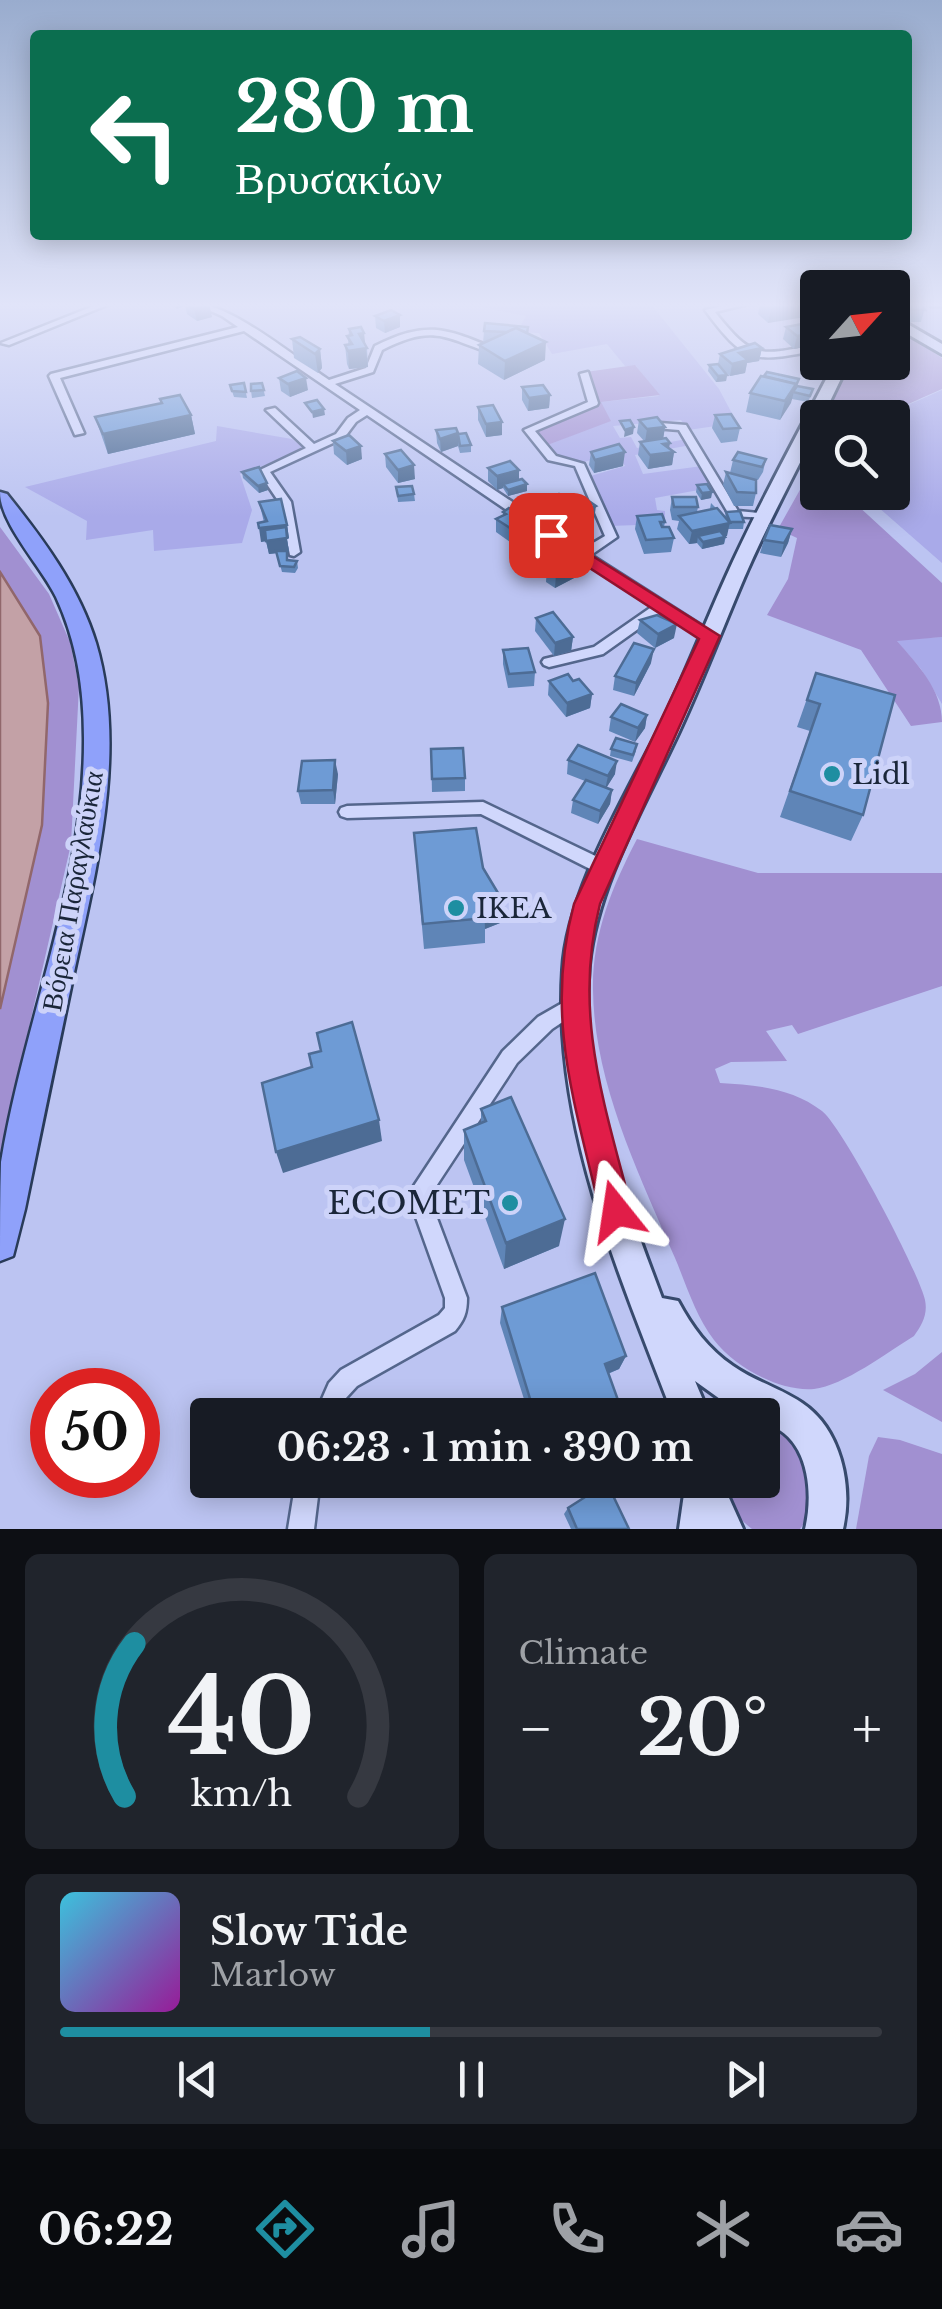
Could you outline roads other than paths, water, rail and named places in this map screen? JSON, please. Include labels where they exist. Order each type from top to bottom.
[{"type":"main road","points":[[684,1398],[627,1251],[584,1088],[573,1005],[577,944],[587,904],[764,516],[833,380]]},
{"type":"main road","name":"Βόρεια Παραγλαύκια","points":[[0,498],[47,562],[70,607],[89,661],[97,738],[96,774],[76,892],[0,1242]]},
{"type":"main road","points":[[627,1251],[649,1279],[675,1331],[698,1363],[731,1388],[753,1398]]},
{"type":"main road","points":[[780,1412],[800,1424],[818,1448],[831,1486],[830,1521]]},
{"type":"main road","points":[[698,1529],[701,1498]]},
{"type":"main road","points":[[710,1498],[724,1529]]},
{"type":"street","points":[[61,374],[54,376],[79,432]]},
{"type":"street","points":[[315,374],[582,555],[710,636]]},
{"type":"street","points":[[328,383],[356,374]]},
{"type":"street","points":[[582,555],[612,537],[579,464],[552,458],[529,430],[592,404],[585,374]]},
{"type":"street","points":[[270,410],[313,449]]},
{"type":"street","points":[[294,552],[285,502],[264,471],[340,436],[352,420],[368,410]]},
{"type":"street","points":[[648,426],[682,427],[734,514]]},
{"type":"street","points":[[719,515],[764,516]]},
{"type":"street","points":[[549,662],[598,652],[660,606]]},
{"type":"street","points":[[347,812],[483,808],[604,868]]},
{"type":"street","points":[[334,1398],[349,1378],[448,1323],[456,1312],[456,1298],[418,1194],[510,1057],[545,1023],[573,1005]]},
{"type":"street","points":[[301,1529],[305,1498]]},
{"type":"place","name":"Lidl","points":[[832,774]]},
{"type":"place","name":"IKEA","points":[[456,908]]},
{"type":"place","name":"ECOMET","points":[[510,1203]]}]
